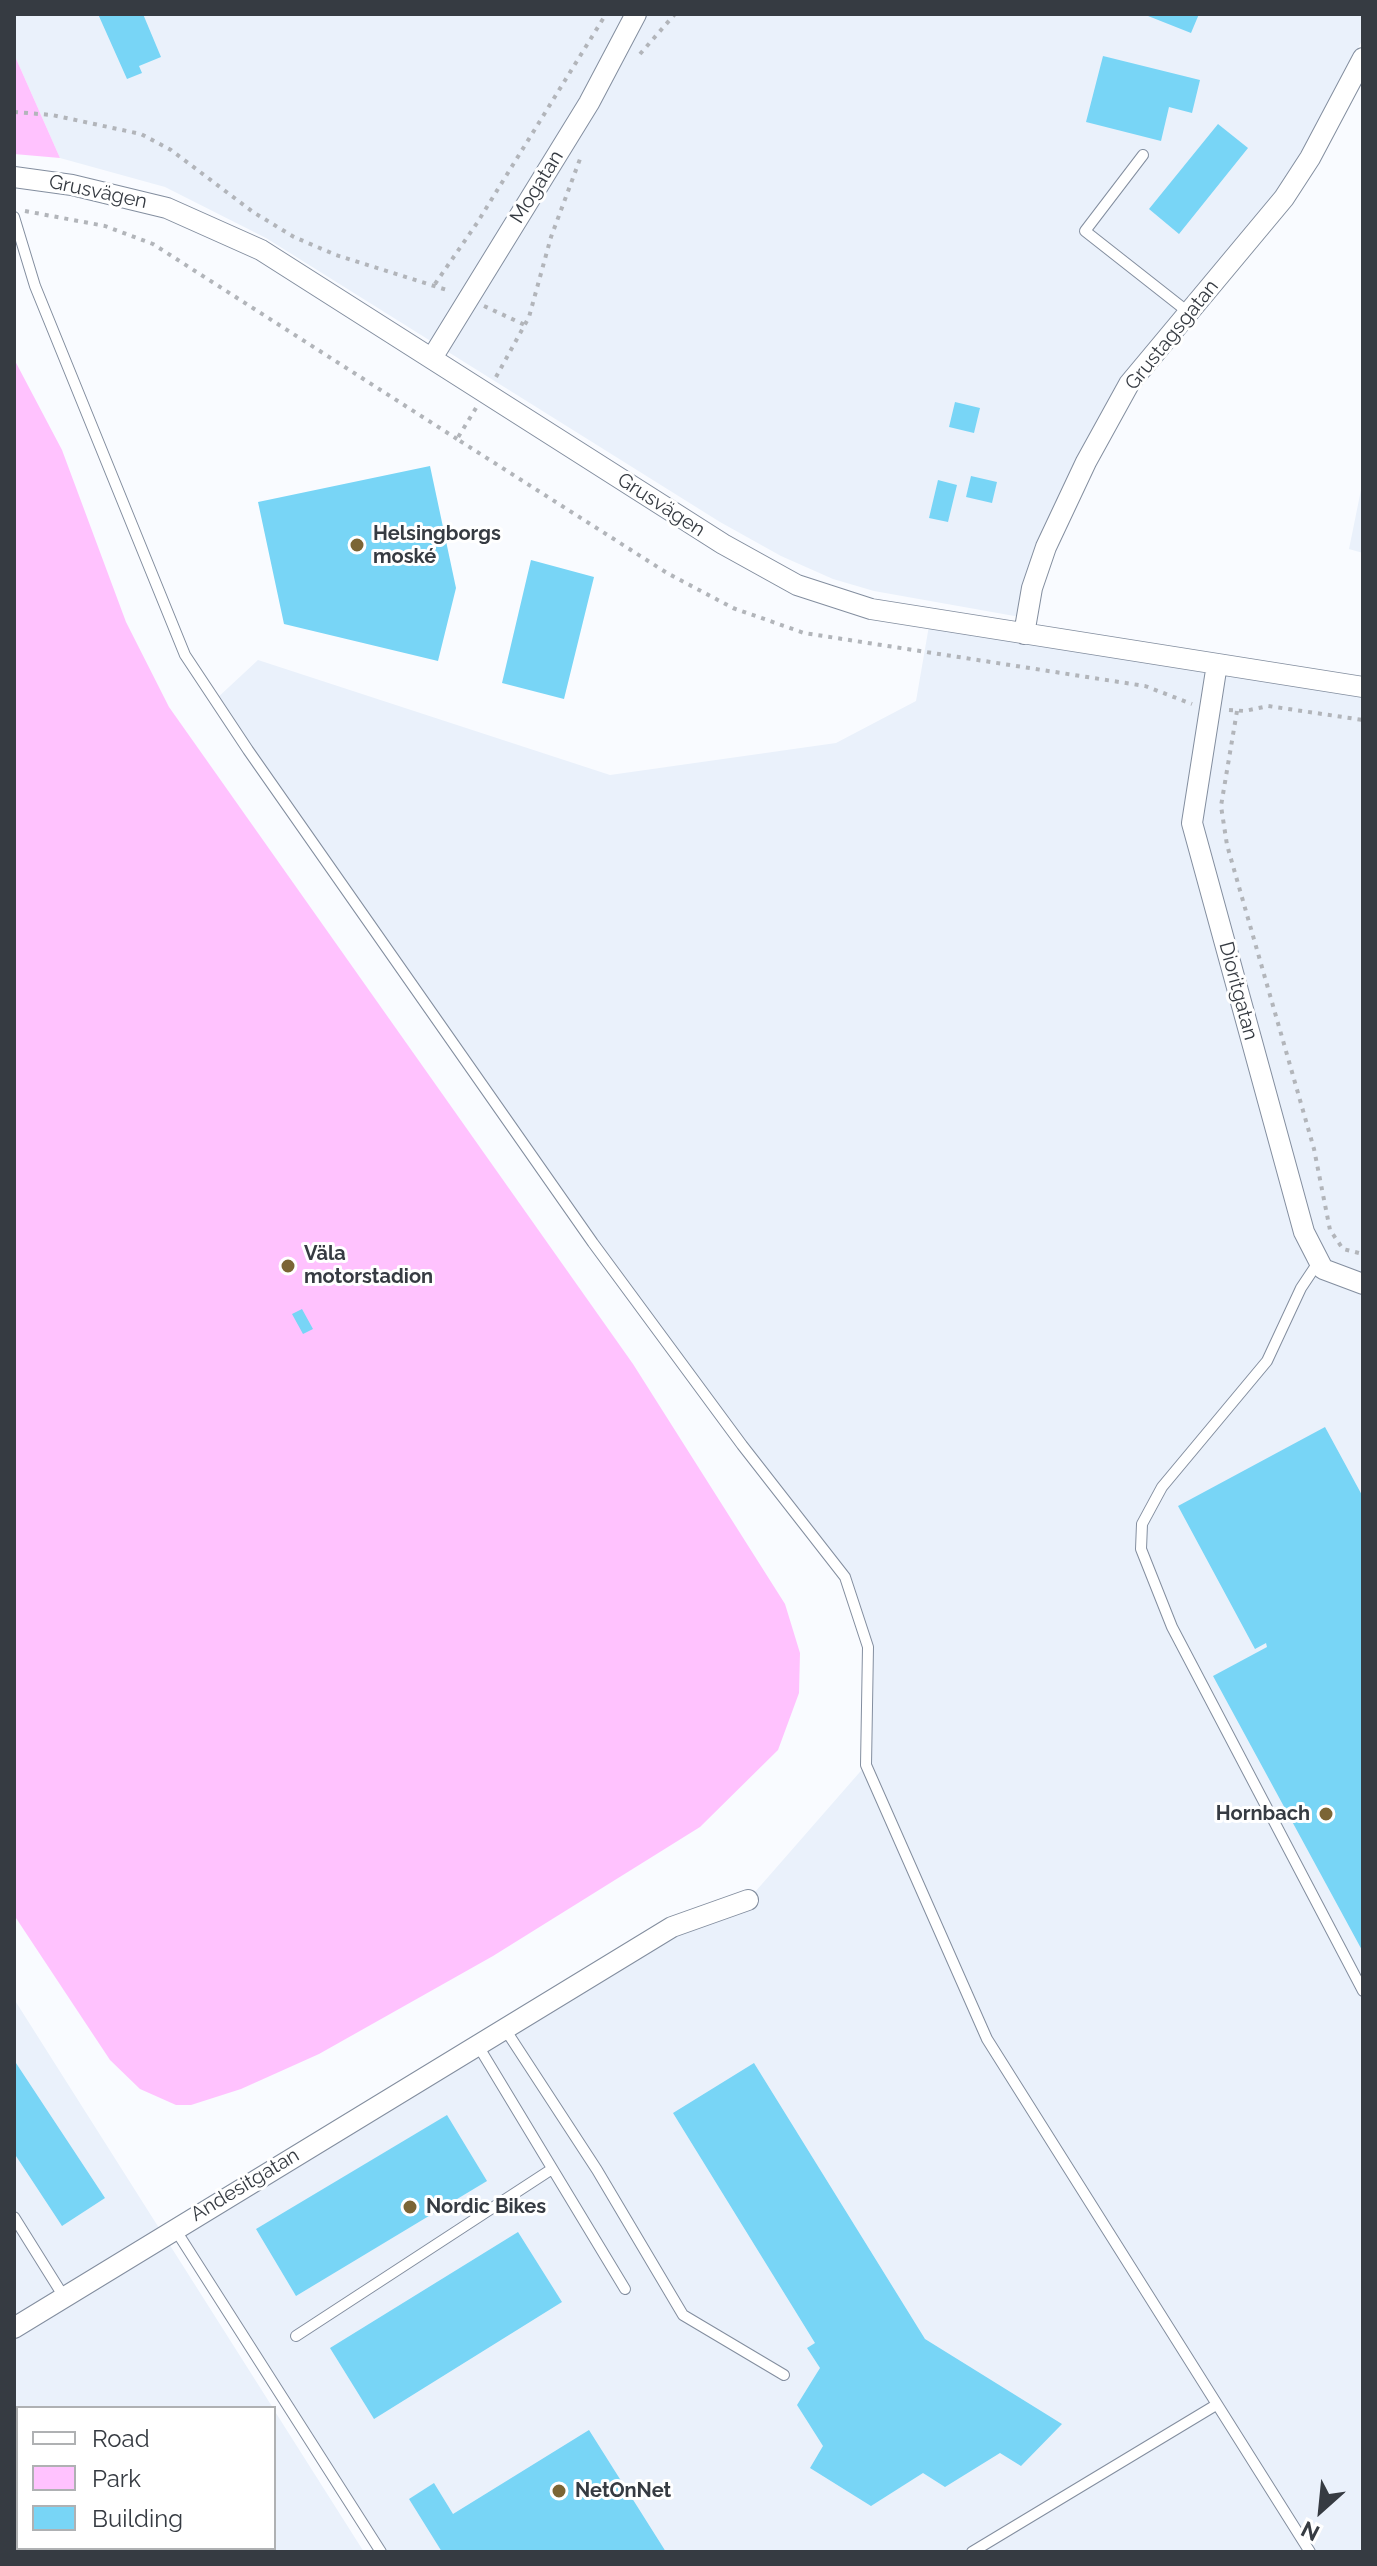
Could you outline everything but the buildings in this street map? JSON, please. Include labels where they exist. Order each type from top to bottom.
[{"type":"street","name":"Mogatan","points":[[432,358],[589,103],[636,14]]},
{"type":"street","name":"Grustagsgatan","points":[[1024,634],[1037,568],[1086,462],[1136,372],[1284,198],[1310,158],[1363,58]]},
{"type":"street","name":"Grusvägen","points":[[14,177],[120,195],[210,225],[311,279],[723,544],[797,585],[871,609],[1363,687]]},
{"type":"street","name":"Dioritgatan","points":[[1217,664],[1192,823],[1304,1232],[1319,1261]]},
{"type":"street","points":[[1319,1261],[1323,1269],[1363,1284]]},
{"type":"street","name":"Andesitgatan","points":[[14,2328],[672,1927],[748,1900]]},
{"type":"lane","points":[[1143,155],[1085,231],[1188,312]]},
{"type":"lane","points":[[14,217],[35,286],[185,655],[593,1243],[742,1445],[845,1577],[868,1647],[866,1765],[987,2039],[1310,2552]]},
{"type":"lane","points":[[1319,1261],[1301,1288],[1267,1361],[1162,1487],[1142,1524],[1141,1549],[1172,1627],[1363,1991]]},
{"type":"lane","points":[[504,2027],[597,2170],[683,2315],[784,2375]]},
{"type":"lane","points":[[477,2044],[625,2289]]},
{"type":"lane","points":[[296,2336],[552,2169]]},
{"type":"lane","points":[[14,2217],[64,2297]]},
{"type":"lane","points":[[174,2228],[381,2552]]},
{"type":"lane","points":[[972,2552],[1216,2405]]},
{"type":"path","points":[[435,284],[477,223],[606,14]]},
{"type":"path","points":[[635,63],[675,14]]},
{"type":"path","points":[[14,112],[52,115],[141,134],[183,158],[253,212],[294,237],[336,255],[435,284],[525,325]]},
{"type":"path","points":[[457,439],[525,325],[562,203],[586,149]]},
{"type":"path","points":[[14,209],[105,226],[153,244],[691,588],[775,624],[846,641],[1145,686],[1210,707],[1237,711],[1268,706],[1363,720]]},
{"type":"path","points":[[1237,711],[1221,806],[1227,845],[1314,1149],[1330,1230],[1336,1244],[1363,1254]]},
{"type":"shaded area","points":[[14,14],[1363,14],[1363,38],[1339,89],[1278,194],[1128,369],[1078,459],[1020,617],[874,591],[833,579],[781,556],[720,522],[266,238],[165,187],[60,158],[14,54]]},
{"type":"shaded area","points":[[1363,480],[1363,553],[1349,549]]},
{"type":"shaded area","points":[[930,620],[1363,687],[1363,2552],[381,2552],[174,2228],[672,1927],[748,1900],[866,1765],[868,1647],[844,1577],[742,1445],[215,700],[258,660],[610,775],[836,743],[916,701]]},
{"type":"shaded area","points":[[14,1999],[272,2406],[16,2406],[16,2550],[276,2550],[276,2413],[364,2552],[14,2552]]},
{"type":"green space","points":[[14,54],[60,158],[14,154]]},
{"type":"green space","name":"Väla motorstadion","points":[[14,359],[62,450],[126,622],[169,707],[633,1364],[785,1604],[800,1653],[799,1693],[778,1750],[700,1827],[493,1956],[319,2054],[241,2089],[191,2105],[176,2105],[140,2089],[110,2060],[14,1915]]},
{"type":"place","name":"Helsingborgs moské","points":[[357,545]]},
{"type":"place","name":"Väla motorstadion","points":[[288,1266]]},
{"type":"place","name":"Hornbach","points":[[1326,1814]]},
{"type":"place","name":"Nordic Bikes","points":[[410,2207]]},
{"type":"place","name":"NetOnNet","points":[[559,2491]]}]
